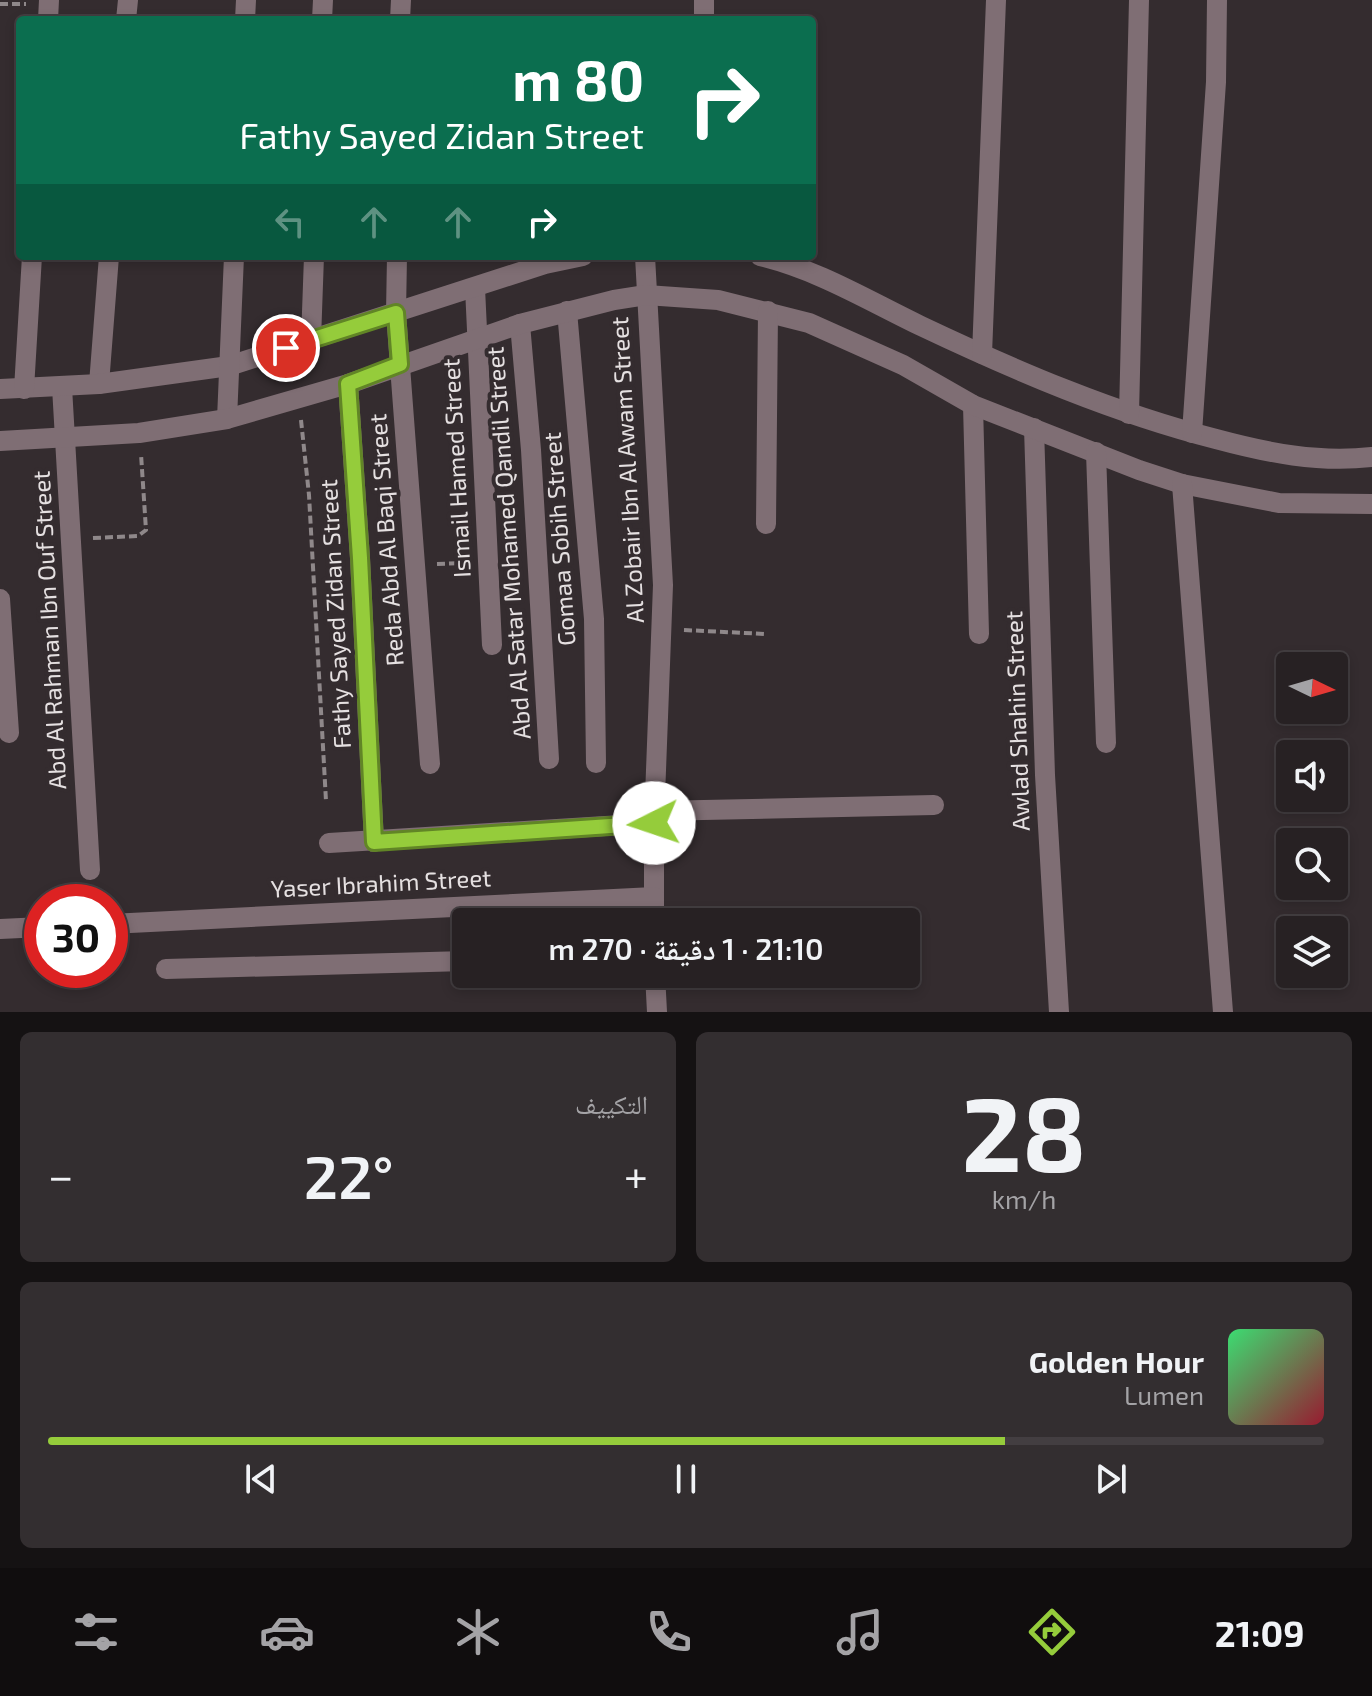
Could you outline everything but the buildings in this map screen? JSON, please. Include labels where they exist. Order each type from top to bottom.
[{"type":"street","points":[[982,354],[996,0]]},
{"type":"street","points":[[1129,414],[1139,0]]},
{"type":"street","points":[[1192,433],[1216,82],[1217,0]]},
{"type":"street","points":[[24,389],[32,260]]},
{"type":"street","points":[[99,384],[109,260]]},
{"type":"street","points":[[227,419],[234,260]]},
{"type":"street","points":[[311,340],[314,260]]},
{"type":"street","name":"Reda Abd Al Baqi Street","points":[[397,260],[396,313],[430,764]]},
{"type":"street","points":[[0,389],[99,384],[229,366],[564,260]]},
{"type":"street","name":"Al Zobair Ibn Al Awam Street","points":[[645,260],[662,527],[663,629],[654,817],[654,908]]},
{"type":"street","points":[[773,260],[829,278],[982,354],[1129,414],[1192,433],[1297,457],[1372,457]]},
{"type":"street","name":"Ismail Hamed Street","points":[[475,288],[492,645]]},
{"type":"street","points":[[0,441],[139,433],[227,419],[348,384],[520,324],[646,295],[718,300],[809,323],[903,365],[973,405],[1182,484],[1279,503],[1372,504]]},
{"type":"street","name":"Gomaa Sobih Street","points":[[567,311],[594,619],[596,763]]},
{"type":"street","points":[[766,524],[768,311]]},
{"type":"street","name":"Abd Al Satar Mohamed Qandil Street","points":[[520,324],[531,450],[549,759]]},
{"type":"street","name":"Fathy Sayed Zidan Street","points":[[348,384],[374,842]]},
{"type":"street","name":"Abd Al Rahman Ibn Ouf Street","points":[[62,387],[90,870]]},
{"type":"street","points":[[973,405],[979,634]]},
{"type":"street","name":"Awlad Shahin Street","points":[[1034,428],[1045,775],[1059,1012]]},
{"type":"street","points":[[1096,452],[1106,743]]},
{"type":"street","points":[[1182,484],[1223,1012]]},
{"type":"street","points":[[0,599],[9,733]]},
{"type":"street","points":[[329,843],[374,842],[654,817],[934,805]]},
{"type":"street","name":"Yaser Ibrahim Street","points":[[128,923],[654,897]]},
{"type":"street","points":[[0,929],[24,928]]},
{"type":"street","points":[[166,969],[452,961]]},
{"type":"street","points":[[656,988],[657,1012]]},
{"type":"path","points":[[0,4],[49,8]]},
{"type":"path","points":[[299,399],[309,495],[326,801]]},
{"type":"path","points":[[71,539],[138,536],[146,530],[139,433]]},
{"type":"path","points":[[415,564],[488,562]]},
{"type":"path","points":[[663,629],[766,634]]},
{"type":"route","points":[[286,348],[396,313],[400,364],[348,384],[364,620],[374,842],[654,823]]}]
